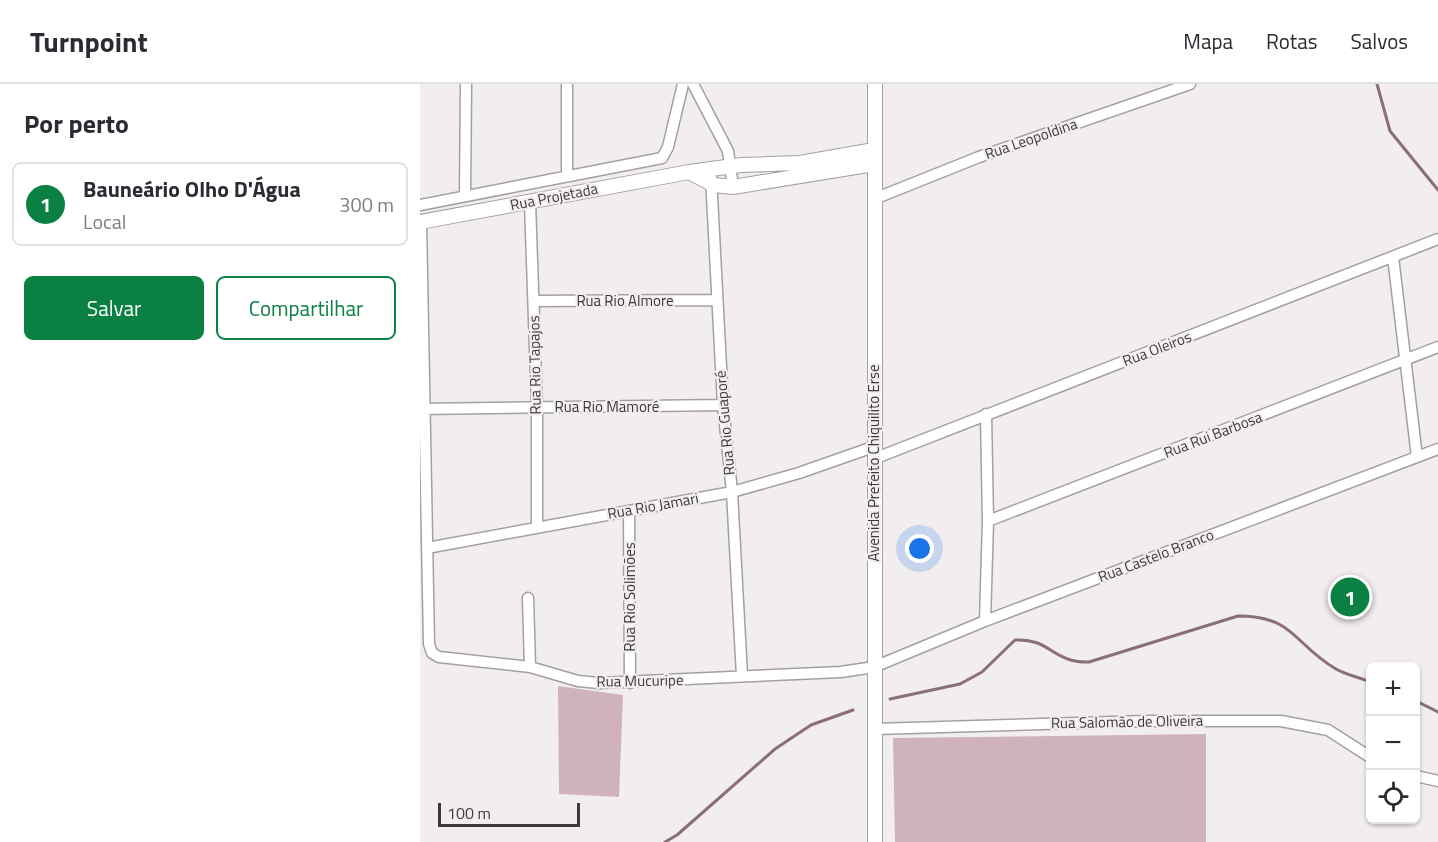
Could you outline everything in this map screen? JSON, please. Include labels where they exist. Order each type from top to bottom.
[{"type":"street","points":[[465,196],[466,84]]},
{"type":"street","points":[[567,84],[567,177]]},
{"type":"street","name":"Avenida Prefeito Chiquilito Erse","points":[[875,84],[875,842]]},
{"type":"street","name":"Rua Leopoldina","points":[[874,199],[979,158],[1190,84]]},
{"type":"street","points":[[420,205],[662,158],[666,153],[688,86]]},
{"type":"street","points":[[688,86],[723,142],[732,166],[733,187]]},
{"type":"street","points":[[689,172],[711,184],[733,187],[874,157]]},
{"type":"street","name":"Rua Projetada","points":[[421,222],[689,172],[732,166],[874,157]]},
{"type":"street","name":"Rua Rio Guaporé","points":[[710,169],[723,405],[732,492],[742,676]]},
{"type":"street","name":"Rua Rio Tapajos","points":[[530,202],[537,407],[537,528]]},
{"type":"street","points":[[421,222],[422,410],[427,548],[424,611]]},
{"type":"street","name":"Rua Oleiros","points":[[876,452],[986,414],[1438,239]]},
{"type":"street","points":[[1393,257],[1417,457]]},
{"type":"street","name":"Rua Rio Almore","points":[[534,301],[717,300]]},
{"type":"street","name":"Rua Rui Barbosa","points":[[988,520],[1438,347]]},
{"type":"street","name":"Rua Rio Mamoré","points":[[422,410],[723,405]]},
{"type":"street","points":[[985,621],[988,520],[986,414]]},
{"type":"street","name":"Rua Castelo Branco","points":[[874,667],[985,621],[1438,449]]},
{"type":"street","name":"Rua Rio Jamari","points":[[427,548],[732,492],[876,452]]},
{"type":"street","name":"Rua Rio Solimões","points":[[628,511],[630,683]]},
{"type":"street","points":[[528,598],[530,667]]},
{"type":"street","name":"Rua Mucuripe","points":[[424,611],[429,630],[430,650],[436,655],[530,667],[578,681],[630,683],[841,672],[874,667]]},
{"type":"street","name":"Rua Salomão de Oliveira","points":[[875,729],[1112,722],[1281,721],[1328,730],[1366,754]]},
{"type":"street","points":[[1420,777],[1438,781]]},
{"type":"shaded area","points":[[558,686],[623,695],[619,797],[559,794]]},
{"type":"shaded area","points":[[1206,734],[1206,842],[895,842],[893,738]]},
{"type":"waterway","points":[[1377,84],[1390,131],[1438,190]]},
{"type":"waterway","points":[[890,699],[960,684],[982,672],[1015,640],[1027,640],[1044,646],[1067,659],[1089,662],[1238,616],[1257,617],[1283,626],[1322,660],[1344,673],[1366,681]]},
{"type":"waterway","points":[[1420,703],[1438,712]]},
{"type":"waterway","points":[[665,842],[677,835],[775,749],[811,725],[853,710]]},
{"type":"place","name":"Bauneário Olho D'Água","points":[[1350,597]]}]
